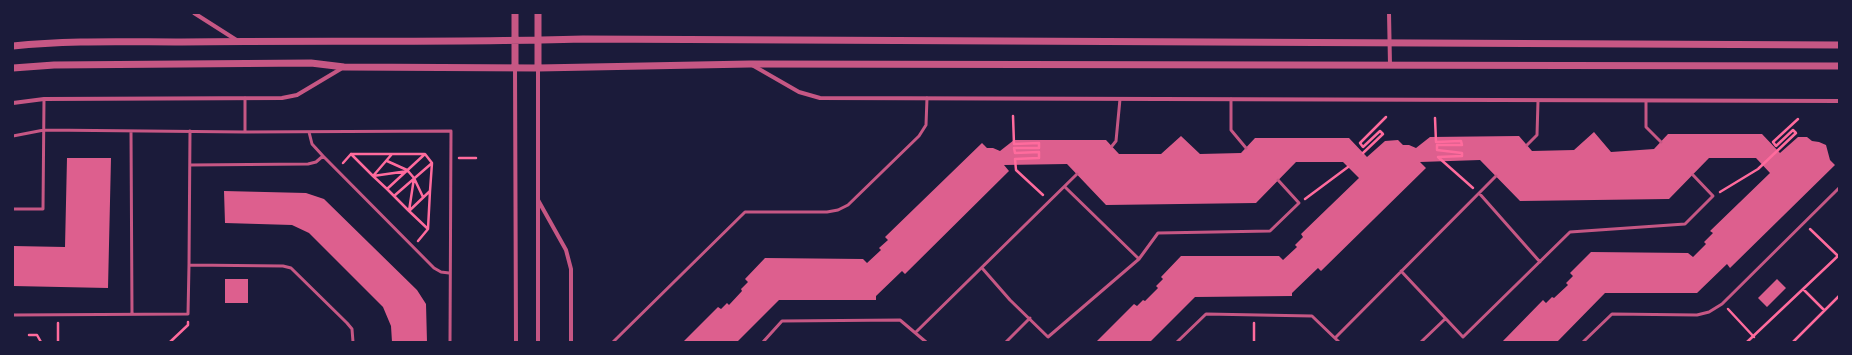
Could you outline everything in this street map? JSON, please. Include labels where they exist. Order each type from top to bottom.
[{"type":"street","points":[[194,13],[238,41]]},
{"type":"street","points":[[515,13],[516,342]]},
{"type":"street","points":[[538,13],[538,342]]},
{"type":"street","points":[[1389,13],[1390,65]]},
{"type":"street","points":[[13,46],[238,41],[515,41],[583,39],[1839,45]]},
{"type":"street","points":[[13,68],[54,65],[311,63],[344,68],[538,68],[750,64],[1839,66]]},
{"type":"street","points":[[750,64],[799,92],[820,98],[1839,101]]},
{"type":"street","points":[[13,103],[44,99],[282,98],[297,95],[344,68]]},
{"type":"street","points":[[538,200],[566,250],[571,269],[571,342]]},
{"type":"lane","points":[[245,98],[245,132]]},
{"type":"lane","points":[[612,342],[745,212],[827,212],[838,210],[848,205],[919,136],[926,125],[927,98]]},
{"type":"lane","points":[[13,209],[43,209],[44,99]]},
{"type":"lane","points":[[1112,146],[1116,141],[1120,99]]},
{"type":"lane","points":[[1231,99],[1231,130],[1246,148]]},
{"type":"lane","points":[[1527,145],[1537,135],[1538,101]]},
{"type":"lane","points":[[1646,101],[1646,127],[1661,142]]},
{"type":"lane","points":[[13,136],[44,130],[245,132],[451,131],[449,273],[450,342]]},
{"type":"lane","points":[[131,131],[132,314]]},
{"type":"lane","points":[[13,315],[188,314],[190,131]]},
{"type":"lane","points":[[309,132],[312,144],[413,247],[440,272],[449,273]]},
{"type":"lane","points":[[190,165],[308,164],[316,162],[323,156]]},
{"type":"lane","points":[[916,332],[1077,174]]},
{"type":"lane","points":[[1401,271],[1464,338],[1570,232],[1685,224],[1713,196],[1693,175]]},
{"type":"lane","points":[[1335,338],[1496,176]]},
{"type":"lane","points":[[982,268],[1010,300],[1048,337],[1139,259],[1158,233],[1270,231],[1300,203],[1278,180]]},
{"type":"lane","points":[[1065,187],[1139,259]]},
{"type":"lane","points":[[1583,342],[1612,314],[1697,315],[1709,312],[1722,304],[1839,188]]},
{"type":"lane","points":[[1479,194],[1540,262]]},
{"type":"lane","points":[[189,265],[283,266],[290,268],[347,323],[352,329],[353,342]]},
{"type":"lane","points":[[1177,342],[1206,314],[1254,314],[1312,316],[1338,342]]},
{"type":"lane","points":[[1006,342],[1030,318]]},
{"type":"lane","points":[[1422,342],[1445,319]]},
{"type":"lane","points":[[763,342],[782,321],[900,320],[926,342]]},
{"type":"path","points":[[1013,116],[1014,144],[1039,143],[1039,148],[1014,148],[1015,153],[1039,152],[1039,158],[1015,159],[1016,170],[1050,202]]},
{"type":"path","points":[[1363,153],[1383,134],[1380,131],[1363,147],[1360,143],[1386,117]]},
{"type":"path","points":[[1435,118],[1436,142],[1461,141],[1462,145],[1437,145],[1437,150],[1462,153],[1462,156],[1438,157],[1479,194]]},
{"type":"path","points":[[1713,196],[1758,169],[1796,133],[1793,130],[1776,146],[1773,142],[1798,119]]},
{"type":"path","points":[[413,247],[428,229],[432,162],[425,154],[350,154],[428,229]]},
{"type":"path","points":[[373,176],[392,154]]},
{"type":"path","points":[[387,189],[425,154]]},
{"type":"path","points":[[450,158],[476,158]]},
{"type":"path","points":[[387,161],[408,170],[414,178],[423,197]]},
{"type":"path","points":[[394,196],[432,162]]},
{"type":"path","points":[[1300,203],[1348,167]]},
{"type":"path","points":[[373,176],[408,170]]},
{"type":"path","points":[[409,211],[414,178]]},
{"type":"path","points":[[409,211],[430,191]]},
{"type":"path","points":[[1747,342],[1754,337],[1838,255],[1804,222]]},
{"type":"path","points":[[1802,289],[1824,310]]},
{"type":"path","points":[[1793,342],[1839,296]]},
{"type":"path","points":[[1722,304],[1754,337]]},
{"type":"path","points":[[58,314],[58,342]]},
{"type":"path","points":[[170,342],[188,325],[188,314]]},
{"type":"path","points":[[1254,314],[1254,342]]},
{"type":"path","points":[[28,335],[37,335],[41,342]]},
{"type":"building","points":[[1594,132],[1611,152],[1654,149],[1668,134],[1762,134],[1780,153],[1798,137],[1807,137],[1812,141],[1826,145],[1830,160],[1835,165],[1730,268],[1727,264],[1697,293],[1605,293],[1557,342],[1502,342],[1543,300],[1546,303],[1568,285],[1566,283],[1573,276],[1570,273],[1591,252],[1688,253],[1693,257],[1706,244],[1704,242],[1713,233],[1710,231],[1770,173],[1756,158],[1709,158],[1669,199],[1520,201],[1480,160],[1420,162],[1426,168],[1321,271],[1318,268],[1292,293],[1292,296],[1195,297],[1150,342],[1096,342],[1134,304],[1137,306],[1143,300],[1145,301],[1158,288],[1156,286],[1163,279],[1161,277],[1181,256],[1279,256],[1283,260],[1297,247],[1295,245],[1303,237],[1301,234],[1359,178],[1343,162],[1296,162],[1256,203],[1106,205],[1067,164],[1004,165],[1009,171],[905,274],[902,271],[876,296],[876,300],[779,300],[737,342],[683,342],[718,307],[721,309],[727,303],[729,305],[748,282],[745,279],[765,258],[863,259],[867,263],[881,250],[879,248],[888,240],[885,237],[982,143],[987,148],[993,148],[1000,151],[1014,140],[1106,140],[1119,154],[1161,154],[1181,136],[1200,154],[1241,153],[1255,138],[1349,138],[1367,157],[1385,141],[1398,140],[1403,145],[1409,145],[1416,148],[1430,137],[1519,136],[1532,151],[1574,150]]},
{"type":"building","points":[[67,158],[111,158],[108,288],[13,286],[13,246],[65,247]]},
{"type":"building","points":[[224,191],[306,193],[324,199],[417,290],[426,304],[427,342],[392,342],[391,326],[383,307],[309,233],[292,225],[225,223]]},
{"type":"building","points":[[225,279],[248,279],[248,303],[225,303]]},
{"type":"building","points":[[1777,279],[1786,288],[1767,307],[1758,298]]}]
